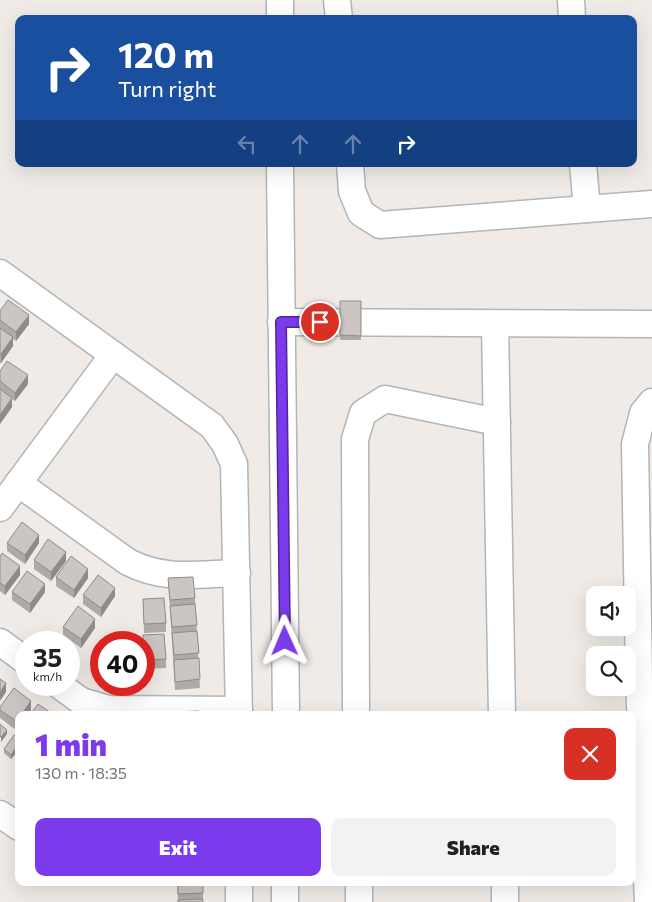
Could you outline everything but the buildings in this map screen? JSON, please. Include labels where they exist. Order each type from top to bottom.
[{"type":"street","points":[[280,0],[280,15]]},
{"type":"street","points":[[337,0],[339,15]]},
{"type":"street","points":[[571,0],[572,15]]},
{"type":"street","points":[[280,167],[286,711]]},
{"type":"street","points":[[350,167],[352,191],[361,213],[380,225],[652,204]]},
{"type":"street","points":[[583,167],[587,209]]},
{"type":"street","points":[[0,273],[212,426],[225,444],[234,464],[239,711]]},
{"type":"street","points":[[281,322],[652,324]]},
{"type":"street","points":[[496,324],[502,711]]},
{"type":"street","points":[[0,508],[112,355]]},
{"type":"street","points":[[356,711],[355,439],[363,413],[385,399],[497,422]]},
{"type":"street","points":[[648,902],[638,778],[644,534],[635,444],[644,413],[652,402]]},
{"type":"street","points":[[18,483],[128,562],[146,571],[166,575],[237,573]]},
{"type":"street","points":[[0,642],[15,653]]},
{"type":"street","points":[[74,696],[81,701],[108,709],[174,711]]},
{"type":"street","points":[[0,814],[15,824]]},
{"type":"street","points":[[239,886],[239,902]]},
{"type":"street","points":[[285,886],[285,902]]},
{"type":"street","points":[[359,886],[359,902]]},
{"type":"street","points":[[505,886],[505,902]]},
{"type":"route","points":[[285,641],[281,322],[320,322]]}]
